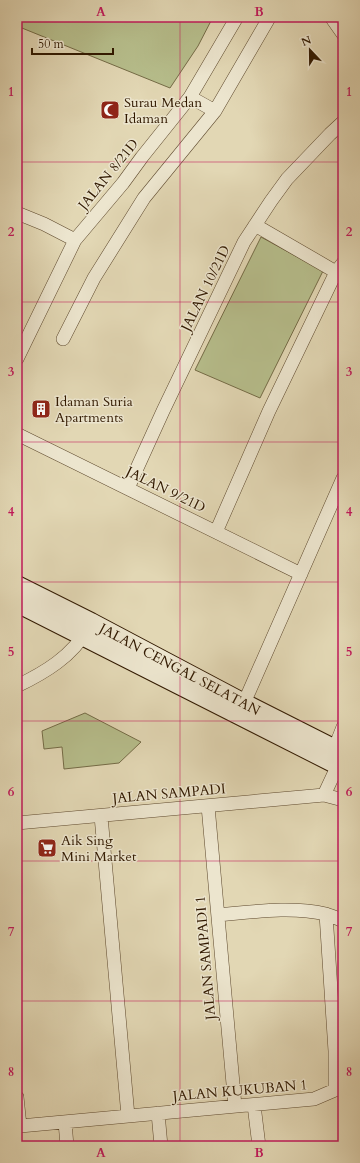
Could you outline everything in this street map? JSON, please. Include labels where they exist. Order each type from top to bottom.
[{"type":"street","name":"JALAN 8/21D","points":[[17,359],[75,240],[123,183],[191,95],[237,17]]},
{"type":"street","points":[[331,17],[343,34]]},
{"type":"street","points":[[63,339],[94,278],[144,198],[216,109],[269,18]]},
{"type":"street","points":[[191,95],[216,109]]},
{"type":"street","name":"JALAN 10/21D","points":[[128,488],[244,242],[287,179],[343,122]]},
{"type":"street","points":[[17,213],[44,224],[75,240]]},
{"type":"street","points":[[216,532],[269,411],[339,268],[255,225]]},
{"type":"street","name":"JALAN 9/21D","points":[[17,434],[301,574]]},
{"type":"street","points":[[244,703],[343,478]]},
{"type":"street","name":"JALAN CENGAL SELATAN","points":[[17,585],[178,685],[338,759]]},
{"type":"street","name":"JALAN CENGAL SELATAN","points":[[17,603],[87,629],[244,703],[338,759]]},
{"type":"street","points":[[17,686],[61,660],[87,629]]},
{"type":"street","points":[[324,795],[338,759],[343,727]]},
{"type":"street","name":"JALAN SAMPADI","points":[[17,823],[324,795],[343,800]]},
{"type":"street","name":"JALAN SAMPADI 1","points":[[208,806],[235,1106]]},
{"type":"street","points":[[100,816],[128,1116]]},
{"type":"street","points":[[218,915],[271,910],[304,911],[326,914],[343,921]]},
{"type":"street","name":"JALAN KUKUBAN 1","points":[[17,1097],[20,1126],[314,1099],[335,1090],[335,1050],[326,914]]},
{"type":"street","points":[[254,1105],[259,1146]]},
{"type":"street","points":[[158,1114],[161,1146]]},
{"type":"street","points":[[65,1122],[67,1146]]},
{"type":"green space","points":[[17,17],[213,17],[198,46],[170,88],[17,26]]},
{"type":"green space","points":[[261,237],[323,271],[260,398],[195,370]]},
{"type":"green space","points":[[85,713],[141,742],[119,763],[64,769],[62,747],[44,749],[42,731]]},
{"type":"place","name":"Surau Medan Idaman","points":[[110,110]]},
{"type":"place","name":"Idaman Suria Apartments","points":[[41,409]]},
{"type":"place","name":"Aik Sing Mini Market","points":[[47,848]]}]
